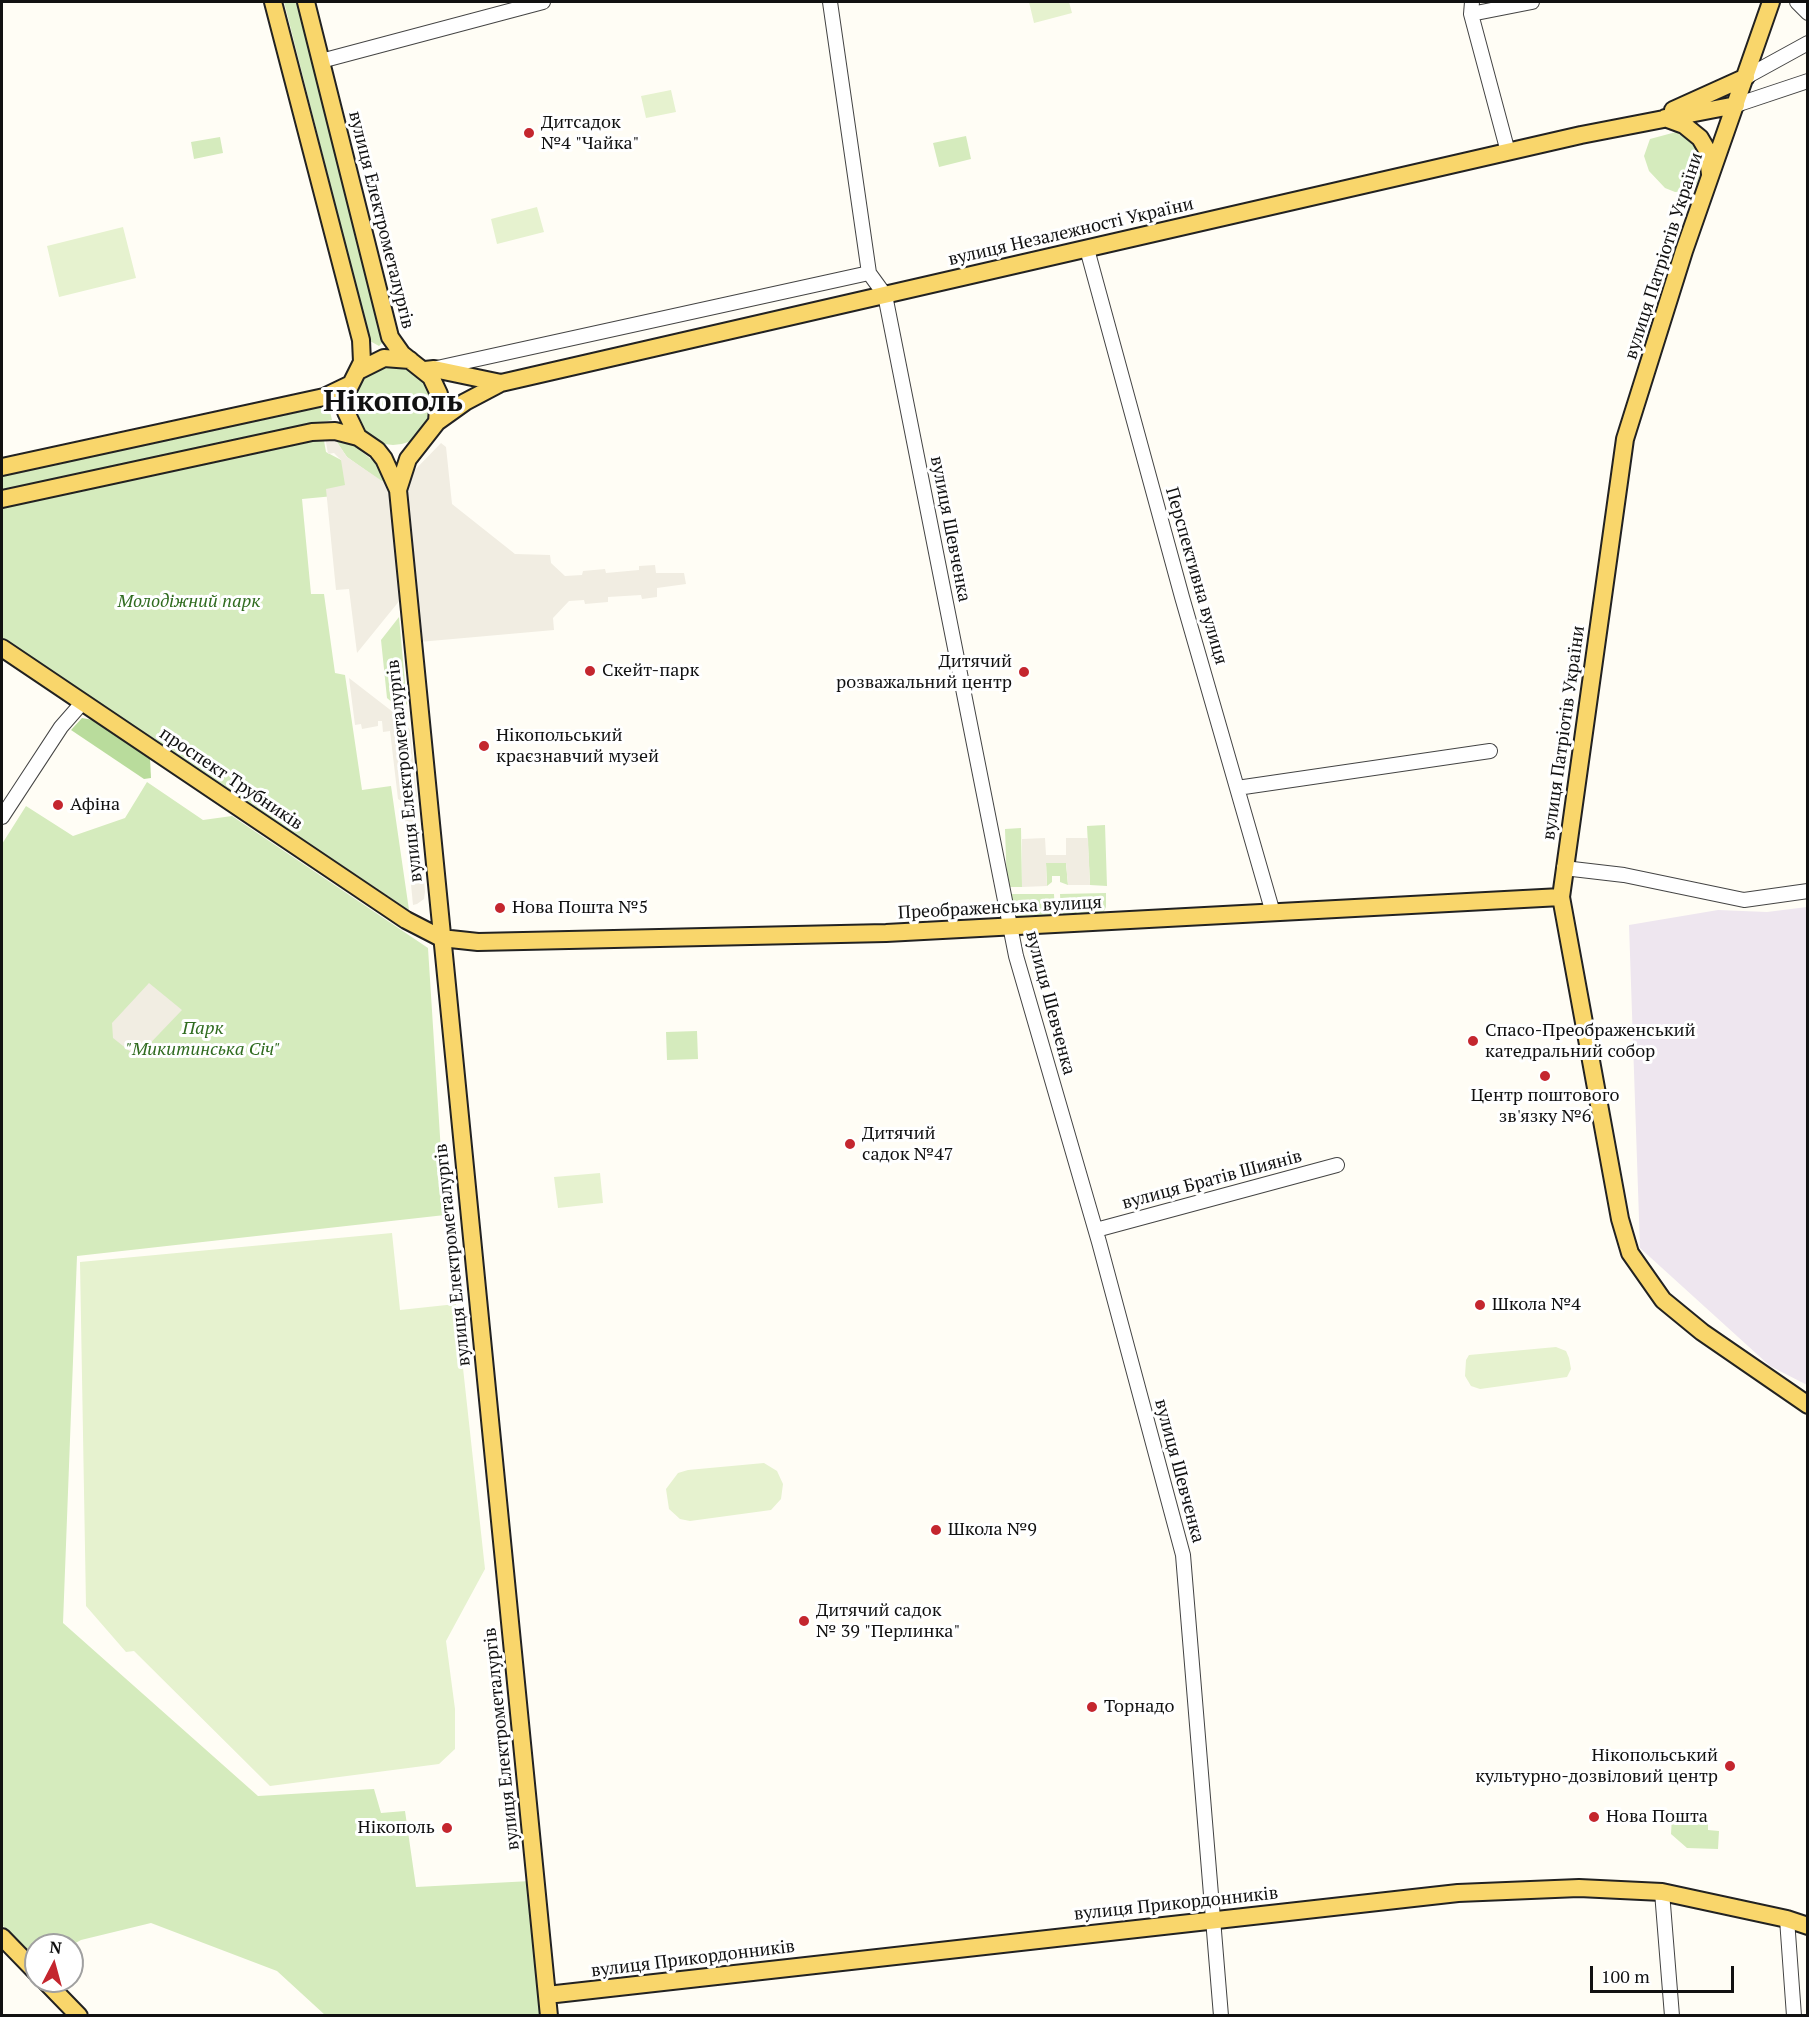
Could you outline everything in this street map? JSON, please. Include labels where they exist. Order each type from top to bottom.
[{"type":"main road","points":[[273,2],[360,333],[362,356],[360,370],[350,385],[346,412],[358,437]]},
{"type":"main road","name":"вулиця Електрометалургів","points":[[306,2],[388,332],[393,343],[410,360],[429,369],[439,394],[437,423],[428,438],[417,446],[408,459],[398,490]]},
{"type":"main road","name":"вулиця Патріотів України","points":[[1772,2],[1684,251],[1625,439],[1561,897],[1620,1219],[1630,1253],[1663,1300],[1702,1332],[1808,1405]]},
{"type":"main road","name":"вулиця Незалежності України","points":[[1657,119],[1746,77]]},
{"type":"main road","name":"вулиця Незалежності України","points":[[501,383],[1508,152],[1657,119],[1736,105]]},
{"type":"main road","points":[[1657,119],[1684,125],[1700,138],[1707,150],[1710,177]]},
{"type":"main road","points":[[360,370],[384,358],[410,360]]},
{"type":"main road","points":[[429,369],[501,383]]},
{"type":"main road","points":[[437,423],[465,402],[501,383]]},
{"type":"main road","points":[[2,467],[324,397],[350,385]]},
{"type":"main road","points":[[2,499],[312,432],[335,431],[358,437]]},
{"type":"main road","name":"вулиця Електрометалургів","points":[[358,437],[377,450],[398,490],[549,2016]]},
{"type":"main road","points":[[377,450],[400,452],[417,446]]},
{"type":"main road","name":"проспект Трубників","points":[[2,648],[406,920],[441,938]]},
{"type":"main road","name":"Преображенська вулиця","points":[[441,938],[501,941],[886,933],[1561,897]]},
{"type":"main road","name":"вулиця Прикордонників","points":[[547,1995],[1458,1893],[1579,1888],[1662,1892],[1787,1919],[1808,1926]]},
{"type":"main road","points":[[2,1937],[24,1960]]},
{"type":"main road","points":[[57,1993],[79,2016]]},
{"type":"street","points":[[321,61],[543,2]]},
{"type":"street","name":"вулиця Шевченка","points":[[830,2],[869,273],[885,295],[1010,927],[1096,1230],[1184,1555],[1221,2016]]},
{"type":"street","points":[[1508,152],[1471,8],[1532,2]]},
{"type":"street","points":[[1797,2],[1808,13]]},
{"type":"street","name":"вулиця Незалежності України","points":[[1746,77],[1808,43]]},
{"type":"street","name":"вулиця Незалежності України","points":[[1736,105],[1808,81]]},
{"type":"street","name":"Перспективна вулиця","points":[[1087,249],[1182,597],[1274,913]]},
{"type":"street","points":[[429,369],[869,273]]},
{"type":"street","points":[[2,817],[61,727],[82,703]]},
{"type":"street","points":[[1237,788],[1490,751]]},
{"type":"street","points":[[1564,868],[1624,875],[1744,900],[1808,891]]},
{"type":"street","name":"вулиця Братів Шиянів","points":[[1096,1230],[1337,1165]]},
{"type":"street","points":[[1662,1892],[1672,2016]]},
{"type":"street","points":[[1787,1919],[1794,2016]]},
{"type":"shaded area","points":[[332,435],[347,457],[382,481],[388,481],[400,600],[357,653],[349,589],[336,590],[326,489],[345,485],[341,460],[334,453],[328,454],[325,436]]},
{"type":"shaded area","points":[[441,443],[446,447],[452,504],[515,554],[550,555],[551,563],[565,576],[582,575],[583,571],[605,569],[606,573],[639,570],[639,566],[655,565],[656,573],[684,573],[686,584],[657,588],[657,597],[642,599],[641,595],[608,597],[608,602],[585,604],[584,600],[569,601],[553,618],[554,630],[419,642],[406,491],[408,477]]},
{"type":"shaded area","points":[[349,678],[402,719],[410,730],[417,796],[412,806],[417,848],[422,855],[425,892],[424,899],[417,904],[413,905],[403,802],[398,799],[390,731],[383,732],[382,721],[378,721],[378,726],[362,729],[361,724],[355,725]]},
{"type":"shaded area","points":[[1045,838],[1046,855],[1066,855],[1066,838],[1088,838],[1090,885],[1068,885],[1066,863],[1046,863],[1047,886],[1022,887],[1022,839]]},
{"type":"shaded area","points":[[1808,907],[1807,1385],[1770,1366],[1640,1248],[1629,925],[1718,910],[1767,912]]},
{"type":"shaded area","points":[[149,983],[182,1010],[137,1057],[113,1038],[112,1023]]},
{"type":"green space","points":[[284,2],[301,2],[385,340],[379,346],[370,341]]},
{"type":"green space","points":[[1029,2],[1069,2],[1072,13],[1034,23]]},
{"type":"green space","points":[[671,90],[676,112],[646,118],[641,96]]},
{"type":"green space","points":[[1676,132],[1694,144],[1704,165],[1696,185],[1687,191],[1675,192],[1665,188],[1649,171],[1644,156],[1650,139]]},
{"type":"green space","points":[[966,136],[971,159],[939,167],[933,143]]},
{"type":"green space","points":[[220,137],[223,153],[194,159],[191,142]]},
{"type":"green space","points":[[537,207],[544,232],[497,244],[491,219]]},
{"type":"green space","points":[[123,227],[136,278],[59,297],[47,246]]},
{"type":"green space","points":[[393,365],[408,368],[421,377],[430,390],[433,405],[430,420],[421,433],[408,442],[393,445],[378,442],[365,433],[356,420],[353,405],[356,390],[365,377],[378,368]]},
{"type":"green space","points":[[327,399],[332,420],[2,492],[2,472]]},
{"type":"green space","name":"Молодіжний парк","points":[[323,435],[326,452],[379,480],[347,457],[332,435],[346,439],[377,464],[398,490],[302,499],[311,594],[324,594],[335,673],[345,675],[362,790],[391,786],[409,910],[2,639],[2,506]]},
{"type":"green space","points":[[399,617],[407,704],[401,710],[387,698],[381,640]]},
{"type":"green space","points":[[82,718],[93,720],[150,758],[151,778],[144,779],[71,730]]},
{"type":"green space","name":"Парк \"Микитинська Січ\"","points":[[147,782],[203,820],[232,816],[428,948],[445,1215],[77,1256],[63,1623],[258,1796],[374,1789],[381,1813],[405,1811],[416,1887],[531,1881],[544,2015],[325,2015],[277,1971],[151,1923],[84,1939],[84,1933],[24,1933],[24,1947],[2,1925],[2,844],[26,806],[73,836],[125,818]]},
{"type":"green space","points":[[1105,825],[1107,886],[1090,885],[1087,826]]},
{"type":"green space","points":[[1021,828],[1022,887],[1007,887],[1005,829]]},
{"type":"green space","points":[[1046,863],[1066,863],[1068,885],[1060,882],[1060,876],[1052,876],[1052,882],[1047,886]]},
{"type":"green space","points":[[1106,893],[1106,907],[1103,913],[1061,915],[1060,894]]},
{"type":"green space","points":[[1009,894],[1054,894],[1055,915],[1012,916]]},
{"type":"green space","points":[[697,1031],[698,1059],[667,1060],[666,1032]]},
{"type":"green space","points":[[600,1173],[603,1203],[558,1208],[554,1177]]},
{"type":"green space","points":[[392,1233],[400,1310],[456,1304],[485,1569],[446,1641],[455,1709],[455,1749],[439,1764],[270,1786],[134,1651],[126,1652],[86,1606],[80,1262]]},
{"type":"green space","points":[[1556,1347],[1566,1351],[1569,1358],[1571,1369],[1567,1377],[1480,1389],[1471,1386],[1465,1376],[1466,1360],[1469,1355]]},
{"type":"green space","points":[[764,1463],[777,1471],[783,1484],[781,1499],[771,1510],[690,1521],[680,1519],[669,1509],[666,1489],[678,1473],[688,1470]]},
{"type":"green space","points":[[1672,1816],[1678,1816],[1679,1821],[1708,1823],[1708,1830],[1719,1831],[1718,1849],[1687,1848],[1671,1834]]},
{"type":"place","name":"Дитсадок №4 \"Чайка\"","points":[[529,133]]},
{"type":"place","name":"Скейт-парк","points":[[590,671]]},
{"type":"place","name":"Дитячий розважальний центр","points":[[1024,672]]},
{"type":"place","name":"Нiкопольський краєзнавчий музей","points":[[484,746]]},
{"type":"place","name":"Афіна","points":[[58,805]]},
{"type":"place","name":"Нова Пошта №5","points":[[500,908]]},
{"type":"place","name":"Спасо-Преображенський катедральний собор","points":[[1473,1041]]},
{"type":"place","name":"Центр поштового зв'язку №6","points":[[1545,1076]]},
{"type":"place","name":"Дитячий садок №47","points":[[850,1144]]},
{"type":"place","name":"Школа №4","points":[[1480,1305]]},
{"type":"place","name":"Школа №9","points":[[936,1530]]},
{"type":"place","name":"Дитячий садок № 39 \"Перлинка\"","points":[[804,1621]]},
{"type":"place","name":"Торнадо","points":[[1092,1707]]},
{"type":"place","name":"Нікопольський культурно-дозвіловий центр","points":[[1730,1766]]},
{"type":"place","name":"Нова Пошта","points":[[1594,1817]]},
{"type":"place","name":"Нікополь","points":[[447,1828]]},
{"type":"district","name":"Нікополь","points":[[393,402]]}]
